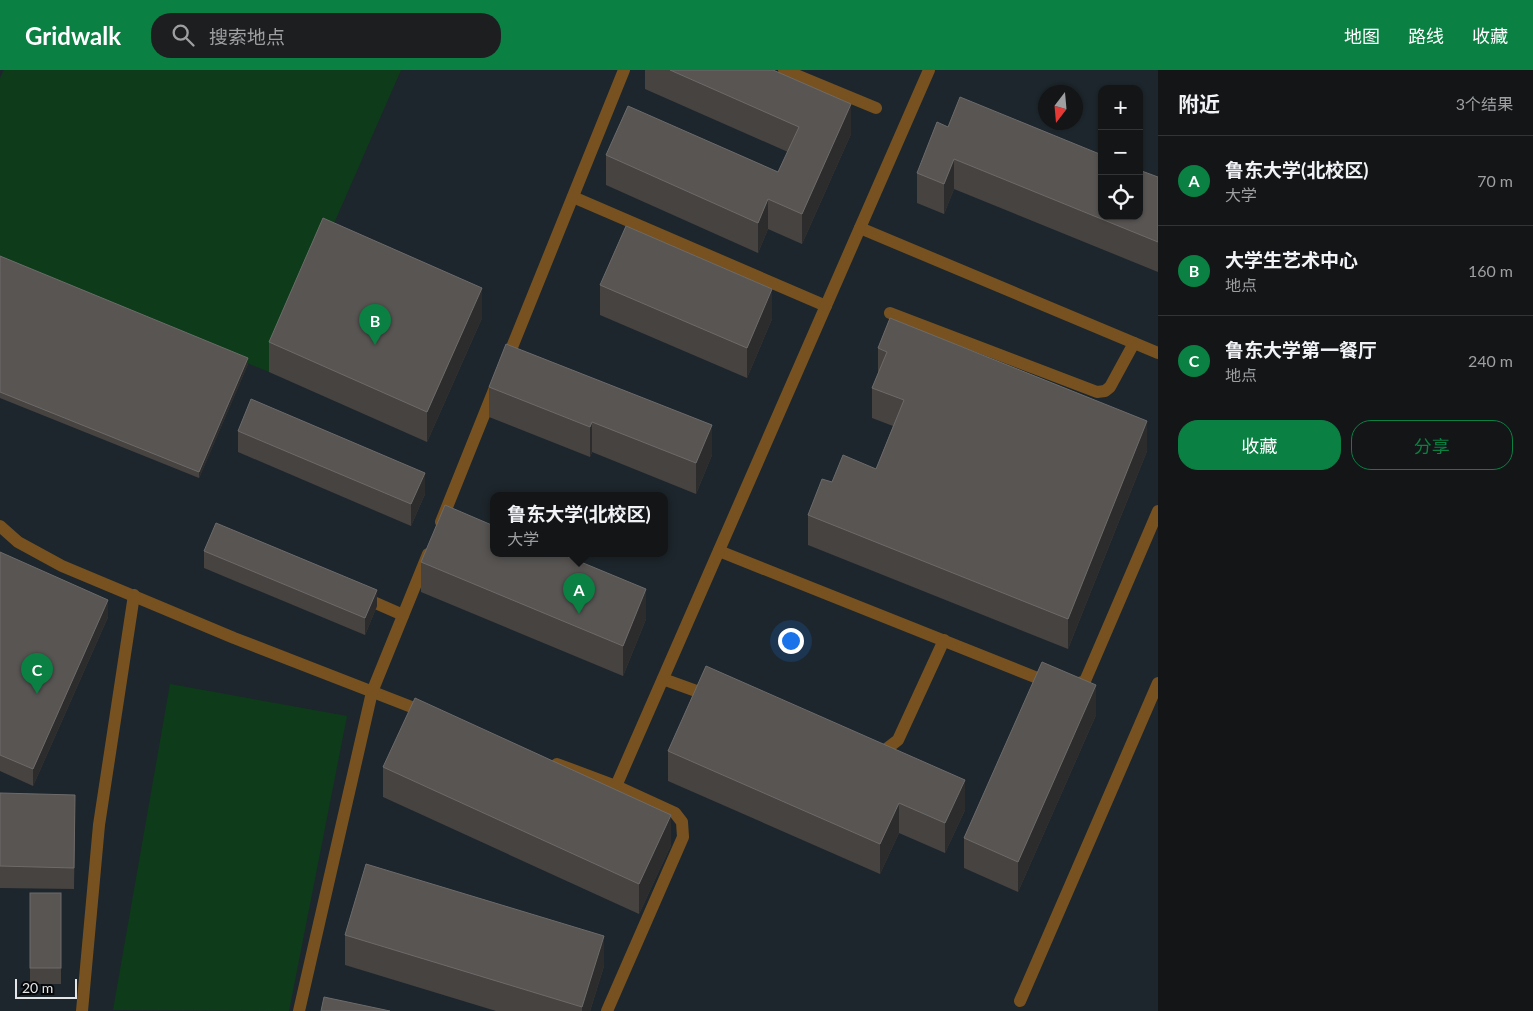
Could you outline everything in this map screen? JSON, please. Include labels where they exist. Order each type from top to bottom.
[{"type":"lane","points":[[299,1011],[372,692],[624,70]]},
{"type":"lane","points":[[784,70],[876,108]]},
{"type":"lane","points":[[616,786],[929,70]]},
{"type":"lane","points":[[573,197],[826,306]]},
{"type":"lane","points":[[860,228],[1158,353]]},
{"type":"lane","points":[[890,313],[1097,392],[1105,391],[1110,387],[1134,343]]},
{"type":"lane","points":[[719,551],[1062,688],[1085,681],[1158,511]]},
{"type":"lane","points":[[0,526],[18,542],[62,566],[234,638],[435,716]]},
{"type":"lane","points":[[348,591],[403,614]]},
{"type":"lane","points":[[82,1011],[99,824],[134,595]]},
{"type":"lane","points":[[864,751],[885,750],[898,740],[944,640]]},
{"type":"lane","points":[[663,678],[718,698]]},
{"type":"lane","points":[[1020,1001],[1158,683]]},
{"type":"lane","points":[[544,758],[616,786],[676,813],[682,822],[683,837],[607,1011]]},
{"type":"shaded area","points":[[0,70],[1158,70],[1158,1011],[0,1011]]},
{"type":"green space","points":[[4,70],[401,70],[269,372],[0,262],[0,78]]},
{"type":"green space","points":[[170,684],[347,716],[289,1011],[113,1010]]},
{"type":"building","points":[[670,70],[773,70],[851,104],[802,214],[768,199],[758,223],[606,155],[628,106],[778,172],[799,127]]},
{"type":"building","points":[[960,97],[1098,153],[1098,218],[954,159],[944,184],[917,173],[937,122],[948,127]]},
{"type":"building","points":[[1143,171],[1158,177],[1158,242],[1104,220],[1143,220]]},
{"type":"building","points":[[323,218],[482,288],[427,412],[269,342]]},
{"type":"building","points":[[626,226],[772,289],[747,348],[600,285]]},
{"type":"building","points":[[0,256],[248,358],[199,472],[0,392]]},
{"type":"building","points":[[890,318],[1147,421],[1068,619],[808,515],[822,479],[832,482],[843,455],[876,469],[904,400],[872,388],[887,352],[878,348]]},
{"type":"building","points":[[506,344],[712,425],[696,463],[592,422],[590,427],[489,387]]},
{"type":"building","points":[[251,399],[425,473],[411,504],[238,431]]},
{"type":"building","points":[[445,505],[490,524],[490,557],[569,557],[646,589],[623,646],[421,562]]},
{"type":"building","points":[[216,523],[377,590],[365,618],[204,551]]},
{"type":"building","points":[[0,552],[108,600],[33,769],[0,755]]},
{"type":"building","points":[[1042,662],[1096,685],[1018,862],[964,838]]},
{"type":"building","points":[[706,666],[965,780],[945,823],[899,803],[880,844],[668,751]]},
{"type":"building","points":[[415,698],[671,815],[639,884],[383,767]]},
{"type":"building","points":[[0,793],[75,795],[74,868],[0,866]]},
{"type":"building","points":[[366,864],[604,936],[582,1007],[345,935]]},
{"type":"building","points":[[30,893],[61,893],[61,968],[30,968]]},
{"type":"building","points":[[324,997],[390,1011],[321,1011]]},
{"type":"place","name":"大学生艺术中心","points":[[375,345]]},
{"type":"place","name":"鲁东大学(北校区)","points":[[579,614]]},
{"type":"place","name":"鲁东大学第一餐厅","points":[[37,694]]}]
